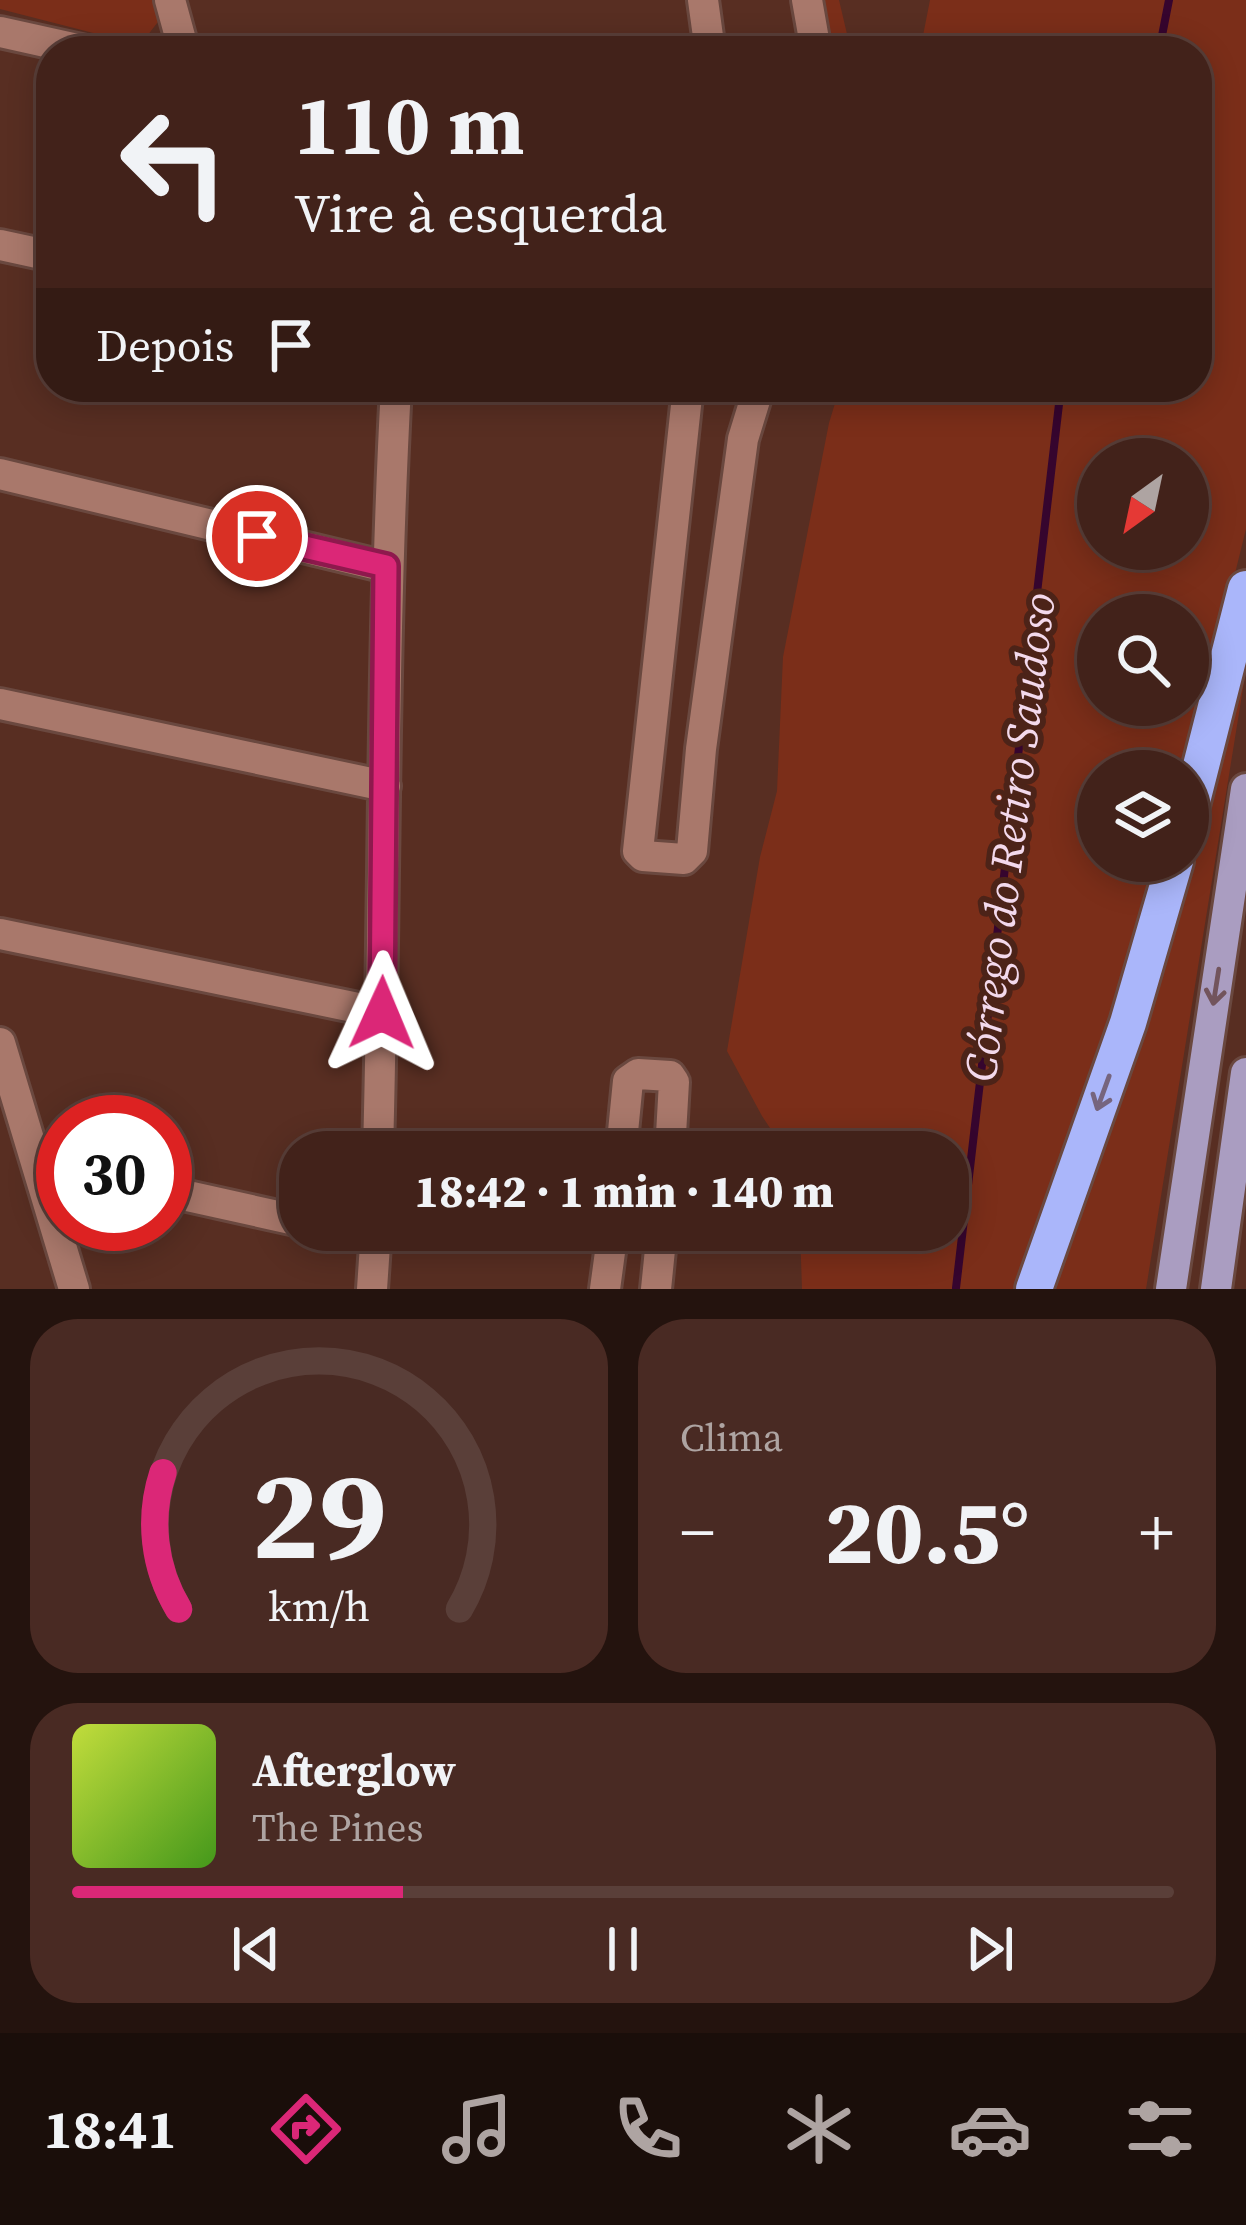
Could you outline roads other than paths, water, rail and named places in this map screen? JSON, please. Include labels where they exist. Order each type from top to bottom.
[{"type":"highway","points":[[1205,750],[1246,589]]},
{"type":"highway","points":[[1034,1289],[1128,1023],[1169,882]]},
{"type":"main road","points":[[1171,1289],[1246,788]]},
{"type":"main road","points":[[1216,1289],[1246,1073]]},
{"type":"street","points":[[170,0],[180,36]]},
{"type":"street","points":[[704,0],[708,36]]},
{"type":"street","points":[[807,0],[812,36]]},
{"type":"street","points":[[0,32],[36,40]]},
{"type":"street","points":[[0,245],[36,253]]},
{"type":"street","points":[[379,1131],[386,566],[395,402]]},
{"type":"street","points":[[686,402],[638,851],[643,856],[684,859],[692,851],[743,439],[754,402]]},
{"type":"street","points":[[0,474],[386,566]]},
{"type":"street","points":[[0,704],[385,786]]},
{"type":"street","points":[[0,934],[382,1013]]},
{"type":"street","points":[[0,1043],[36,1130]]},
{"type":"street","points":[[623,1131],[628,1081],[638,1073],[670,1076],[674,1082],[671,1131]]},
{"type":"street","points":[[192,1197],[279,1216]]},
{"type":"street","points":[[67,1251],[74,1289]]},
{"type":"street","points":[[373,1289],[374,1251]]},
{"type":"street","points":[[605,1289],[610,1251]]},
{"type":"street","points":[[656,1289],[660,1251]]},
{"type":"waterway","name":"Córrego do Retiro Saudoso","points":[[1162,36],[1169,0]]},
{"type":"waterway","name":"Córrego do Retiro Saudoso","points":[[956,1288],[1059,402]]}]
